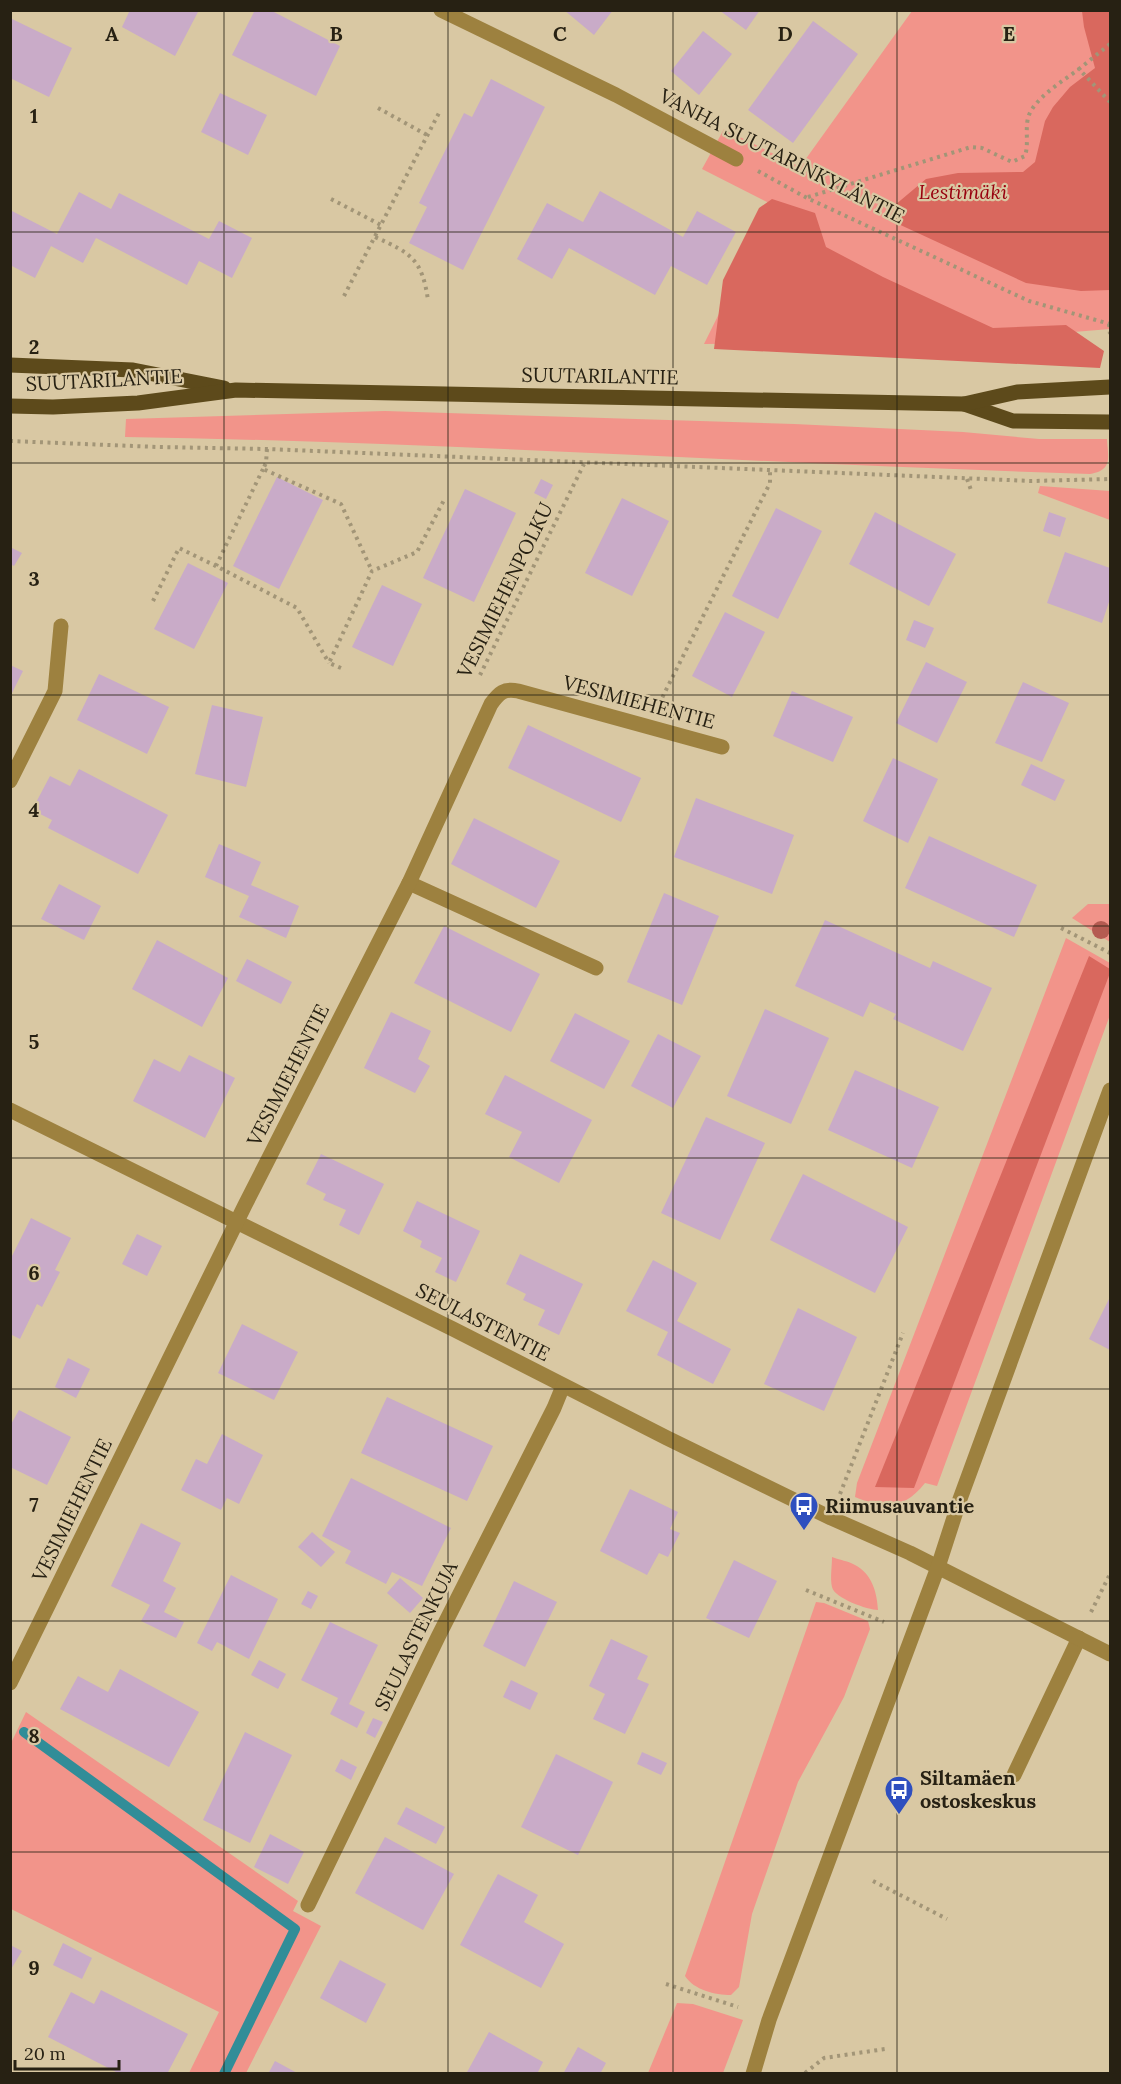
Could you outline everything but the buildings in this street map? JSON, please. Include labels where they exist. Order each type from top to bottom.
[{"type":"main road","name":"SUUTARILANTIE","points":[[10,365],[133,370],[236,390]]},
{"type":"main road","name":"SUUTARILANTIE","points":[[10,406],[53,407],[138,403],[236,390],[964,404],[1017,392],[1110,387]]},
{"type":"main road","name":"SUUTARILANTIE","points":[[964,404],[1013,421],[1110,422]]},
{"type":"street","name":"VANHA SUUTARINKYLÄNTIE","points":[[441,10],[460,14],[736,159]]},
{"type":"street","points":[[10,781],[55,692],[61,626]]},
{"type":"street","name":"VESIMIEHENTIE","points":[[10,1683],[236,1223],[409,883],[499,692],[510,689],[722,747]]},
{"type":"street","points":[[409,883],[596,968]]},
{"type":"street","points":[[753,2073],[769,2020],[938,1567],[960,1499],[1110,1090]]},
{"type":"street","name":"SEULASTENTIE","points":[[10,1110],[443,1324],[563,1386],[831,1518],[938,1567],[1110,1654]]},
{"type":"street","name":"SEULASTENKUJA","points":[[308,1905],[438,1637],[555,1408],[563,1386]]},
{"type":"street","points":[[1014,1775],[1078,1638]]},
{"type":"path","points":[[807,198],[971,147],[982,148],[1012,162],[1025,156],[1029,145],[1029,117],[1034,104],[1110,44]]},
{"type":"path","points":[[1079,69],[1110,102]]},
{"type":"path","points":[[378,108],[427,135]]},
{"type":"path","points":[[344,296],[440,111]]},
{"type":"path","name":"VANHA SUUTARINKYLÄNTIE","points":[[736,159],[807,198],[1029,301],[1110,324]]},
{"type":"path","points":[[331,199],[381,225]]},
{"type":"path","points":[[375,237],[396,246],[414,258],[425,277],[428,300]]},
{"type":"path","points":[[1110,324],[1110,334]]},
{"type":"path","points":[[10,441],[267,449],[967,479],[1032,481],[1110,479]]},
{"type":"path","points":[[216,566],[266,463],[267,449]]},
{"type":"path","name":"VESIMIEHENPOLKU","points":[[477,682],[584,463]]},
{"type":"path","points":[[263,469],[341,504],[372,572]]},
{"type":"path","points":[[648,726],[770,483],[770,470]]},
{"type":"path","points":[[967,479],[970,490]]},
{"type":"path","points":[[329,663],[372,572],[417,552],[444,500]]},
{"type":"path","points":[[153,601],[178,548],[297,608],[329,663],[340,668]]},
{"type":"path","points":[[1061,928],[1110,953]]},
{"type":"path","points":[[831,1518],[903,1333]]},
{"type":"path","points":[[1091,1612],[1110,1574]]},
{"type":"path","points":[[806,1590],[884,1622]]},
{"type":"path","points":[[873,1881],[946,1918]]},
{"type":"path","points":[[666,1984],[738,2007]]},
{"type":"path","points":[[805,2073],[824,2058],[885,2049]]},
{"type":"green space","name":"Lestimäki","points":[[912,11],[1110,11],[1110,329],[950,342],[704,344],[773,205],[702,169],[724,129],[800,167]]},
{"type":"green space","points":[[1082,11],[1110,11],[1110,290],[1081,291],[1026,283],[894,222],[895,205],[926,179],[958,173],[1023,172],[1035,162],[1045,121],[1053,107],[1070,87],[1095,68]]},
{"type":"green space","points":[[772,199],[815,213],[826,247],[883,277],[993,328],[1066,325],[1104,351],[1100,368],[714,349],[723,280],[759,208]]},
{"type":"green space","points":[[385,411],[794,424],[963,432],[1039,439],[1107,439],[1108,462],[1102,470],[1090,474],[366,443],[125,437],[126,419]]},
{"type":"green space","points":[[1040,486],[1110,491],[1110,520],[1038,493]]},
{"type":"green space","points":[[1088,904],[1110,904],[1110,942],[1072,918]]},
{"type":"green space","points":[[1066,938],[1110,963],[1110,1015],[937,1486],[925,1483],[909,1498],[893,1505],[865,1501],[855,1497],[857,1483]]},
{"type":"green space","points":[[1089,956],[1110,969],[1110,973],[914,1488],[875,1487]]},
{"type":"green space","points":[[832,1557],[853,1564],[866,1573],[875,1590],[878,1610],[852,1603],[834,1591],[831,1580]]},
{"type":"green space","points":[[816,1602],[824,1603],[868,1621],[870,1629],[844,1697],[798,1782],[752,1914],[739,1987],[731,1995],[712,1993],[694,1985],[685,1976]]},
{"type":"green space","points":[[26,1712],[298,1901],[293,1911],[321,1926],[246,2073],[189,2073],[219,2012],[11,1909],[11,1743]]},
{"type":"green space","points":[[677,2003],[693,2004],[743,2020],[723,2073],[648,2073]]},
{"type":"waterway","points":[[24,1732],[295,1929],[224,2074]]},
{"type":"place","name":"Riimusauvantie","points":[[804,1532]]},
{"type":"place","name":"Siltamäen ostoskeskus","points":[[899,1816]]}]
